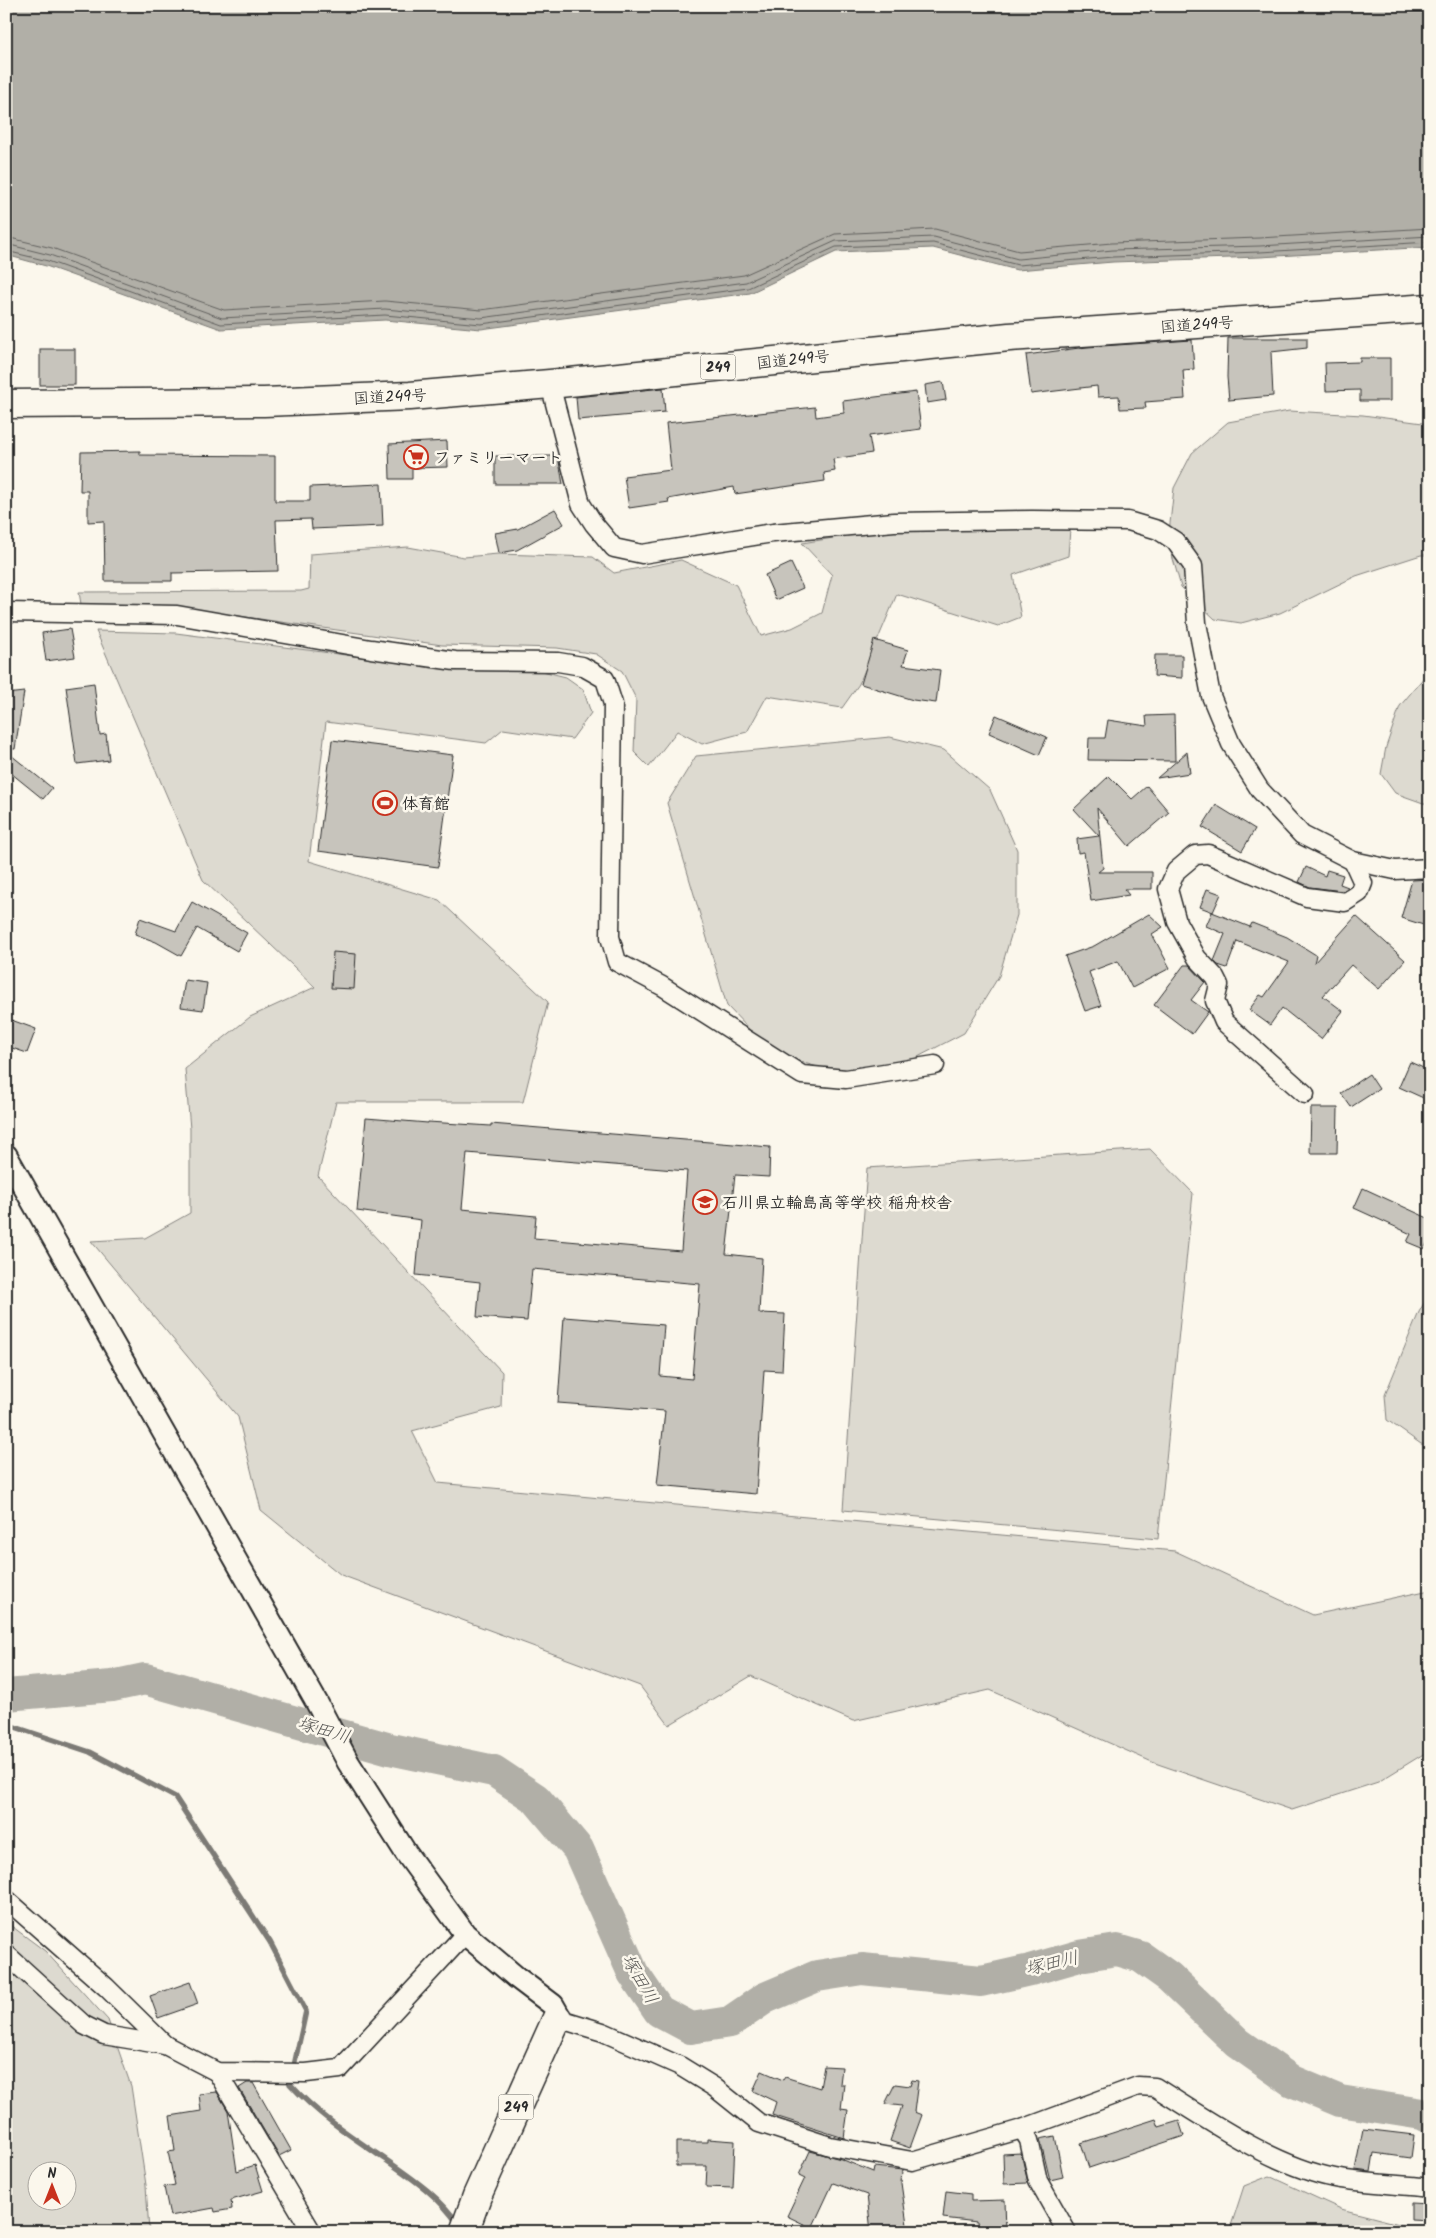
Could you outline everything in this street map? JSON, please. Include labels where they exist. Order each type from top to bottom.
[{"type":"highway","name":"国道249号","points":[[6,404],[264,402],[410,396],[550,384],[1009,337],[1430,308]]},
{"type":"highway","name":"249","points":[[464,2232],[477,2196],[558,2018]]},
{"type":"street","points":[[550,384],[581,504],[594,524],[614,548],[642,554],[773,533],[894,522],[1128,521],[1158,530],[1175,541],[1193,566],[1197,623],[1211,696],[1230,744],[1260,790],[1302,836],[1353,861],[1395,870],[1430,868]]},
{"type":"street","points":[[6,612],[177,615],[371,649],[455,661],[558,662],[582,666],[605,679],[613,704],[610,937],[617,962],[662,986],[802,1075],[846,1079],[935,1065]]},
{"type":"street","points":[[1305,1094],[1224,1022],[1215,1001],[1219,985],[1215,977],[1197,958],[1176,922],[1168,889],[1176,871],[1195,855],[1208,854],[1308,897],[1345,902],[1359,893],[1363,883],[1353,861]]},
{"type":"street","points":[[6,1155],[317,1703],[348,1762],[406,1853],[465,1934],[553,2005],[558,2018],[603,2032],[680,2066],[714,2087],[760,2123],[830,2146],[912,2161],[1022,2129],[1138,2086],[1155,2087],[1257,2148],[1288,2162],[1334,2178],[1430,2188]]},
{"type":"street","points":[[6,1899],[106,1987],[165,2045],[217,2072],[306,2073],[340,2069],[465,1934]]},
{"type":"street","points":[[6,1954],[84,2025],[104,2035],[165,2045]]},
{"type":"street","points":[[217,2072],[312,2232]]},
{"type":"street","points":[[1022,2129],[1029,2140],[1038,2181],[1066,2232]]},
{"type":"shaded area","points":[[1289,411],[1363,415],[1430,424],[1430,555],[1421,555],[1356,576],[1280,613],[1241,623],[1215,619],[1181,587],[1168,541],[1174,488],[1192,453],[1228,422]]},
{"type":"shaded area","points":[[1070,529],[1068,556],[1013,575],[1021,617],[998,626],[897,594],[859,684],[842,708],[767,696],[747,732],[702,744],[677,731],[649,767],[634,752],[636,699],[622,671],[596,654],[557,648],[442,645],[169,606],[81,604],[79,592],[301,591],[309,589],[310,554],[408,547],[464,557],[498,554],[593,557],[614,573],[681,560],[736,585],[761,636],[792,628],[822,613],[832,575],[802,543],[883,530]]},
{"type":"shaded area","points":[[96,631],[176,633],[461,670],[538,670],[566,677],[583,689],[591,713],[572,739],[503,729],[486,743],[326,722],[309,861],[439,900],[548,1002],[523,1102],[336,1102],[318,1176],[502,1372],[501,1407],[412,1431],[438,1483],[1175,1551],[1313,1615],[1430,1590],[1430,1750],[1378,1782],[1292,1810],[1152,1762],[990,1690],[853,1721],[751,1676],[669,1725],[640,1686],[341,1575],[261,1510],[238,1417],[91,1241],[145,1238],[190,1213],[190,1129],[185,1069],[250,1017],[315,987],[203,880]]},
{"type":"shaded area","points":[[1430,670],[1430,804],[1426,804],[1395,793],[1381,774],[1386,747],[1400,706]]},
{"type":"shaded area","points":[[890,737],[944,750],[990,790],[1017,850],[1017,915],[999,976],[964,1033],[912,1060],[837,1073],[772,1053],[727,1006],[667,803],[696,756]]},
{"type":"shaded area","points":[[1150,1149],[1193,1193],[1158,1539],[843,1510],[867,1168]]},
{"type":"shaded area","points":[[1430,1293],[1430,1445],[1421,1444],[1387,1420],[1385,1395],[1419,1312]]},
{"type":"shaded area","points":[[6,1922],[45,1951],[108,2020],[131,2086],[146,2185],[149,2232],[6,2232]]},
{"type":"shaded area","points":[[1269,2176],[1341,2209],[1430,2232],[1229,2232],[1244,2186]]},
{"type":"water","points":[[6,6],[1430,6],[1430,247],[1260,257],[1113,262],[1017,270],[933,248],[836,252],[750,293],[481,329],[385,320],[221,329],[46,266],[6,255]]},
{"type":"building","points":[[1228,338],[1307,338],[1307,348],[1271,352],[1273,396],[1229,400],[1227,377]]},
{"type":"building","points":[[1192,340],[1194,369],[1183,370],[1185,399],[1145,402],[1146,408],[1120,409],[1119,396],[1098,397],[1097,386],[1031,394],[1026,355],[1087,347]]},
{"type":"building","points":[[40,349],[75,349],[75,385],[40,385]]},
{"type":"building","points":[[1360,358],[1390,358],[1390,401],[1360,401],[1360,390],[1326,391],[1325,363],[1360,362]]},
{"type":"building","points":[[943,382],[946,400],[927,403],[925,385]]},
{"type":"building","points":[[663,388],[665,412],[578,420],[576,397]]},
{"type":"building","points":[[916,392],[921,429],[869,436],[872,453],[833,459],[835,471],[824,473],[825,481],[735,494],[734,487],[668,499],[669,502],[629,508],[624,476],[671,470],[666,423],[815,407],[816,417],[844,413],[843,401]]},
{"type":"building","points":[[447,441],[448,467],[412,468],[412,479],[390,479],[389,444]]},
{"type":"building","points":[[140,451],[140,455],[275,456],[275,501],[310,501],[310,487],[381,484],[383,526],[312,529],[311,519],[276,520],[278,571],[172,573],[172,581],[105,581],[104,521],[88,522],[88,491],[80,491],[81,452]]},
{"type":"building","points":[[495,456],[558,456],[563,484],[495,484]]},
{"type":"building","points":[[555,509],[564,524],[517,550],[499,553],[495,533],[518,529]]},
{"type":"building","points":[[791,563],[803,588],[776,600],[765,575]]},
{"type":"building","points":[[70,629],[75,657],[46,661],[42,633]]},
{"type":"building","points":[[874,640],[908,650],[903,665],[940,670],[936,703],[913,700],[861,684]]},
{"type":"building","points":[[1155,655],[1182,655],[1182,678],[1154,676]]},
{"type":"building","points":[[94,683],[100,735],[106,734],[109,760],[77,764],[66,687]]},
{"type":"building","points":[[24,692],[15,749],[6,749],[6,694]]},
{"type":"building","points":[[996,715],[1047,737],[1039,755],[989,733]]},
{"type":"building","points":[[1174,715],[1175,761],[1088,760],[1089,738],[1105,738],[1108,720],[1147,726],[1146,716]]},
{"type":"building","name":"体育館","points":[[332,740],[453,755],[438,867],[318,851]]},
{"type":"building","points":[[6,751],[52,788],[43,799],[6,769]]},
{"type":"building","points":[[1187,752],[1190,773],[1157,778]]},
{"type":"building","points":[[1109,776],[1132,799],[1147,786],[1169,812],[1129,846],[1097,808],[1103,868],[1098,872],[1152,872],[1152,889],[1124,889],[1129,895],[1091,901],[1084,852],[1078,853],[1077,839],[1099,836],[1074,809]]},
{"type":"building","points":[[1216,805],[1255,829],[1242,851],[1202,827]]},
{"type":"building","points":[[1306,867],[1325,876],[1327,870],[1343,875],[1340,884],[1348,887],[1343,891],[1310,887],[1299,882]]},
{"type":"building","points":[[1430,879],[1430,927],[1401,918],[1412,880]]},
{"type":"building","points":[[1207,889],[1221,894],[1213,912],[1200,907]]},
{"type":"building","points":[[192,902],[247,933],[237,951],[197,928],[181,956],[156,942],[135,934],[140,918],[176,931]]},
{"type":"building","points":[[1212,912],[1250,927],[1252,923],[1287,937],[1316,955],[1314,963],[1356,916],[1405,960],[1379,989],[1351,965],[1323,996],[1343,1011],[1321,1039],[1282,1008],[1270,1025],[1249,1010],[1260,995],[1264,997],[1289,962],[1237,941],[1227,968],[1218,965],[1214,961],[1225,934],[1206,926]]},
{"type":"building","points":[[1149,914],[1163,927],[1152,934],[1170,968],[1132,988],[1118,961],[1089,972],[1101,1006],[1085,1011],[1065,956],[1094,946]]},
{"type":"building","points":[[333,952],[356,954],[354,989],[331,988]]},
{"type":"building","points":[[1184,965],[1189,965],[1205,982],[1191,1000],[1208,1012],[1192,1034],[1154,1005]]},
{"type":"building","points":[[185,980],[207,983],[203,1010],[181,1007]]},
{"type":"building","points":[[6,1018],[36,1029],[27,1053],[6,1046]]},
{"type":"building","points":[[1410,1062],[1430,1071],[1430,1101],[1399,1087]]},
{"type":"building","points":[[1369,1074],[1379,1089],[1351,1107],[1341,1093]]},
{"type":"building","points":[[1311,1108],[1338,1108],[1337,1153],[1310,1153]]},
{"type":"building","points":[[366,1118],[428,1123],[491,1126],[491,1124],[770,1147],[769,1177],[735,1175],[726,1254],[762,1258],[759,1313],[785,1314],[782,1371],[764,1370],[756,1494],[657,1485],[665,1411],[558,1403],[564,1317],[664,1325],[660,1376],[692,1379],[700,1284],[532,1269],[527,1321],[477,1317],[480,1282],[416,1275],[421,1220],[357,1211]],"holes":[[[467,1153],[687,1171],[681,1251],[534,1238],[536,1216],[462,1209]]]},
{"type":"building","points":[[1363,1188],[1430,1219],[1430,1237],[1424,1249],[1407,1242],[1411,1234],[1354,1208]]},
{"type":"building","points":[[190,1982],[198,2004],[158,2018],[150,1996]]},
{"type":"building","points":[[824,2066],[842,2067],[840,2084],[844,2084],[841,2109],[848,2110],[844,2138],[772,2115],[776,2102],[753,2091],[762,2071],[783,2080],[785,2077],[820,2088]]},
{"type":"building","points":[[912,2080],[918,2081],[914,2112],[922,2115],[910,2148],[890,2141],[902,2106],[885,2104],[895,2084],[910,2086]]},
{"type":"building","points":[[247,2083],[253,2083],[291,2150],[279,2156],[239,2088]]},
{"type":"building","points":[[217,2092],[228,2111],[237,2171],[255,2165],[263,2191],[231,2200],[232,2209],[215,2212],[214,2208],[170,2216],[164,2187],[175,2185],[168,2152],[175,2151],[170,2116],[201,2111],[199,2094]]},
{"type":"building","points":[[1156,2119],[1159,2127],[1179,2121],[1184,2136],[1089,2168],[1081,2143]]},
{"type":"building","points":[[1363,2129],[1414,2135],[1411,2158],[1374,2153],[1371,2172],[1355,2170]]},
{"type":"building","points":[[1055,2136],[1063,2177],[1050,2180],[1040,2139]]},
{"type":"building","points":[[708,2139],[735,2141],[733,2188],[706,2187],[707,2166],[676,2166],[676,2142],[708,2142]]},
{"type":"building","points":[[810,2151],[841,2159],[873,2172],[874,2167],[902,2170],[901,2183],[908,2232],[871,2232],[867,2195],[833,2183],[812,2228],[787,2216],[805,2178],[799,2175]]},
{"type":"building","points":[[1021,2153],[1028,2183],[1004,2184],[1003,2154]]},
{"type":"building","points":[[946,2191],[971,2194],[971,2201],[1005,2200],[1006,2232],[978,2232],[977,2222],[943,2218]]},
{"type":"building","points":[[1411,2203],[1430,2204],[1430,2221],[1411,2220]]},
{"type":"waterway","name":"塚田川","points":[[6,1695],[112,1686],[145,1679],[390,1749],[494,1771],[536,1799],[578,1849],[633,1973],[659,2011],[691,2028],[730,2022],[765,1998],[817,1976],[862,1969],[981,1981],[1079,1956],[1117,1950],[1141,1957],[1169,1977],[1238,2043],[1292,2081],[1340,2101],[1422,2114],[1430,2118]]},
{"type":"waterway","points":[[6,1724],[90,1752],[175,1797],[270,1942],[306,2011],[290,2084],[312,2106],[336,2125],[425,2189],[443,2205],[458,2224]]},
{"type":"place","name":"ファミリーマート","points":[[416,457]]},
{"type":"place","name":"体育館","points":[[385,803]]},
{"type":"place","name":"石川県立輪島高等学校 稲舟校舎","points":[[705,1202]]}]
